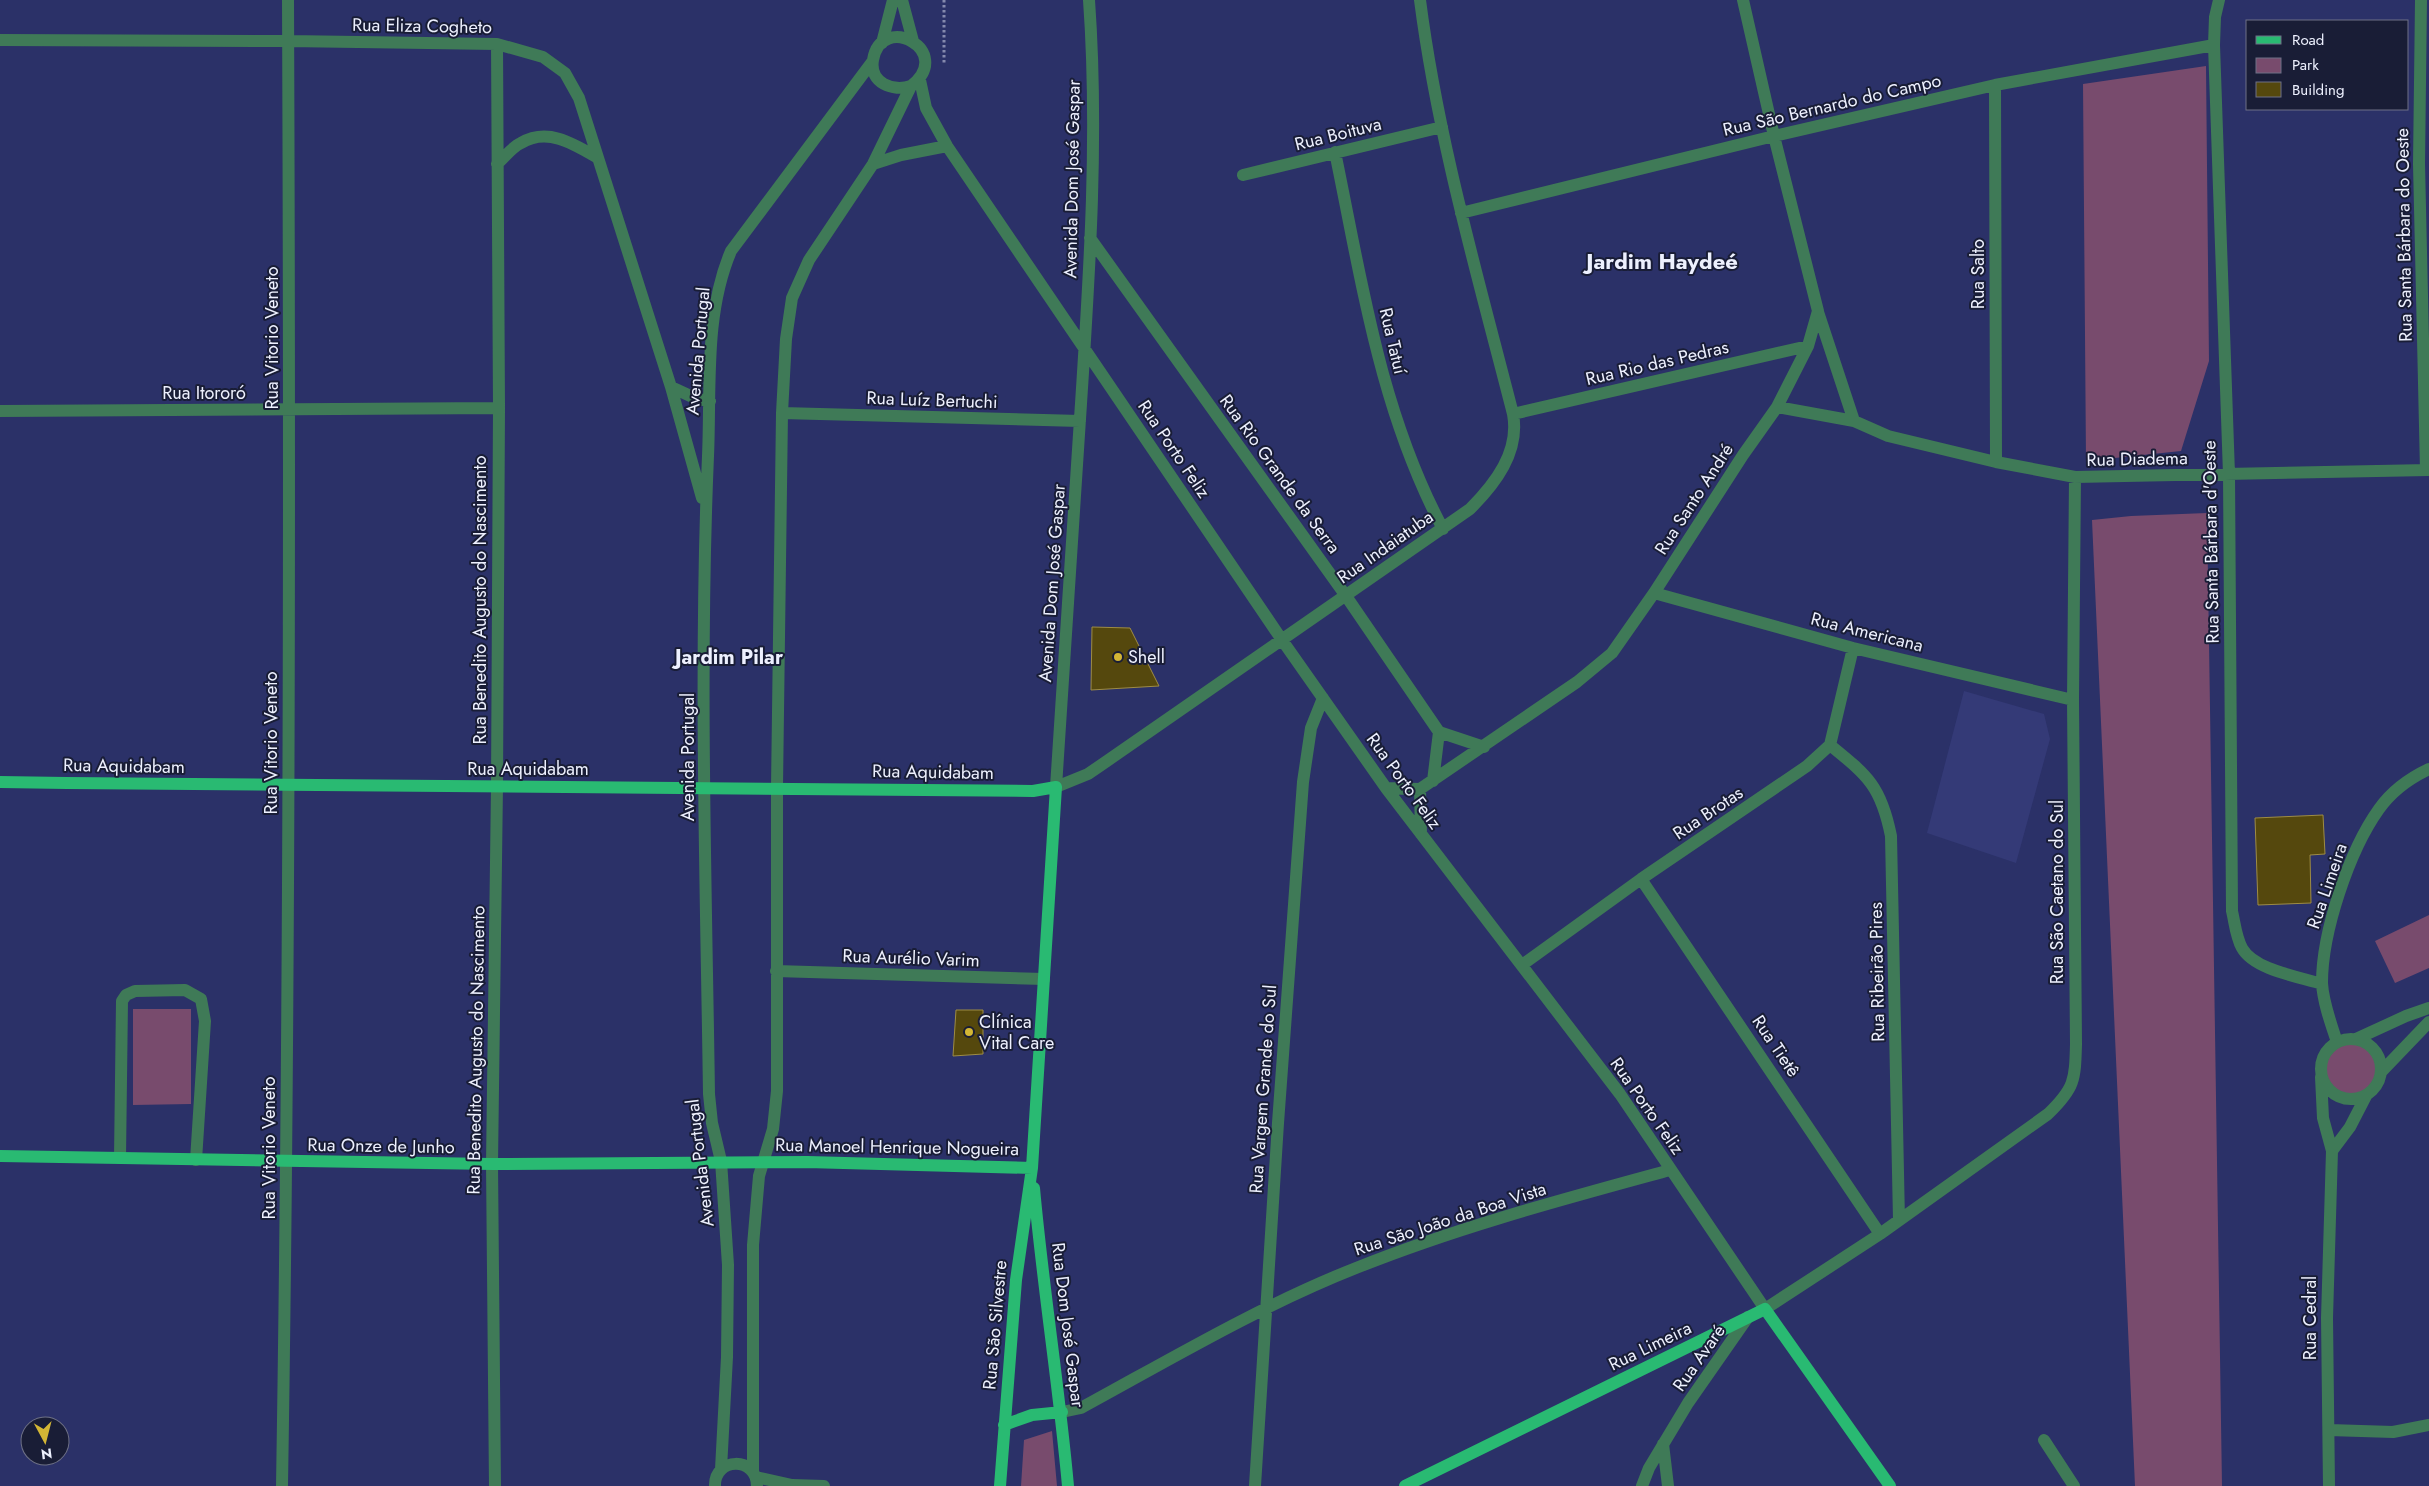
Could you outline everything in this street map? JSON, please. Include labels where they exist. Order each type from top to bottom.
[{"type":"main road","name":"Rua Aquidabam","points":[[0,782],[288,786],[705,786],[1032,791],[1056,787]]},
{"type":"main road","name":"Avenida Dom José Gaspar","points":[[1032,1168],[1056,787]]},
{"type":"main road","name":"Rua Onze de Junho","points":[[0,1156],[492,1164],[762,1162]]},
{"type":"main road","name":"Rua Manoel Henrique Nogueira","points":[[762,1162],[1032,1168]]},
{"type":"main road","name":"Rua Dom José Gaspar","points":[[1032,1168],[1043,1281],[1062,1412],[1068,1486]]},
{"type":"main road","name":"Rua São Silvestre","points":[[1000,1486],[1016,1280],[1032,1168]]},
{"type":"main road","name":"Rua Limeira","points":[[1405,1486],[1764,1309]]},
{"type":"main road","name":"Rua Porto Feliz","points":[[1764,1309],[1890,1486]]},
{"type":"main road","points":[[1004,1425],[1032,1415],[1062,1412]]},
{"type":"street","name":"Rua Vitorio Veneto","points":[[282,1486],[287,1162],[290,410],[288,0]]},
{"type":"street","points":[[882,43],[893,0]]},
{"type":"street","points":[[902,0],[913,41]]},
{"type":"street","name":"Avenida Dom José Gaspar","points":[[1056,787],[1085,348],[1090,238],[1093,103],[1088,0]]},
{"type":"street","name":"Rua Indaiatuba","points":[[1056,787],[1088,774],[1443,529],[1470,509],[1489,490],[1503,467],[1512,445],[1515,427],[1513,414],[1461,213],[1442,127],[1420,0]]},
{"type":"street","points":[[1743,0],[1774,136],[1818,311],[1854,421]]},
{"type":"street","name":"Rua Santa Bárbara d'Oeste","points":[[2218,0],[2215,16],[2214,45],[2229,474],[2232,911],[2236,934],[2243,950],[2257,963],[2322,984]]},
{"type":"street","name":"Rua Santa Bárbara do Oeste","points":[[2421,0],[2419,164],[2428,470]]},
{"type":"street","points":[[755,1478],[753,1245],[759,1176],[776,1112],[776,787],[782,413],[786,340],[792,298],[809,260],[873,164],[915,83],[924,70],[925,59],[921,48],[913,41],[902,37],[891,38],[882,43],[874,52],[872,62],[874,73],[880,82],[889,88],[900,90],[915,83]]},
{"type":"street","name":"Rua Eliza Cogheto","points":[[0,40],[497,44],[543,57],[565,73],[579,98],[671,387],[706,510]]},
{"type":"street","name":"Rua Benedito Augusto do Nascimento","points":[[495,1486],[492,1164],[497,786],[497,44]]},
{"type":"street","name":"Rua São Bernardo do Campo","points":[[1461,213],[1774,136],[1994,85],[2214,45]]},
{"type":"street","name":"Avenida Portugal","points":[[716,1486],[717,1475],[721,1469],[729,1308],[721,1161],[713,1131],[709,1094],[705,786],[706,510],[714,312],[723,269],[731,251],[872,62]]},
{"type":"street","name":"Rua Porto Feliz","points":[[915,83],[926,108],[947,146],[1282,640],[1420,834],[1620,1094],[1764,1309]]},
{"type":"street","name":"Rua Salto","points":[[1994,85],[1996,462]]},
{"type":"street","name":"Rua Boituva","points":[[1243,175],[1442,127]]},
{"type":"street","points":[[497,164],[520,143],[533,138],[549,136],[568,140],[598,158]]},
{"type":"street","points":[[873,164],[901,155],[947,146]]},
{"type":"street","name":"Rua Tatuí","points":[[1335,152],[1375,347],[1395,419],[1411,464],[1443,529]]},
{"type":"street","name":"Rua Rio Grande da Serra","points":[[1090,238],[1346,596],[1439,732]]},
{"type":"street","name":"Rua Santo André","points":[[1420,789],[1484,747],[1595,669],[1612,653],[1777,407],[1808,346],[1818,311]]},
{"type":"street","name":"Rua Rio das Pedras","points":[[1513,414],[1808,346]]},
{"type":"street","points":[[671,387],[697,399],[710,401]]},
{"type":"street","name":"Rua Diadema","points":[[1777,407],[1854,421],[1888,436],[1996,462],[2075,477],[2428,470]]},
{"type":"street","name":"Rua Itororó","points":[[0,411],[498,408]]},
{"type":"street","name":"Rua Luíz Bertuchi","points":[[782,413],[1080,421]]},
{"type":"street","name":"Rua São Caetano do Sul","points":[[1899,1220],[2048,1114],[2062,1100],[2074,1080],[2076,1044],[2075,477]]},
{"type":"street","name":"Rua Americana","points":[[1654,593],[1853,648],[2074,700]]},
{"type":"street","points":[[1830,745],[1853,648]]},
{"type":"street","name":"Rua Vargem Grande do Sul","points":[[1255,1486],[1278,1123],[1303,782],[1311,728],[1323,698]]},
{"type":"street","points":[[1433,781],[1439,732],[1484,747]]},
{"type":"street","name":"Rua Brotas","points":[[1522,965],[1641,879],[1807,766],[1830,745]]},
{"type":"street","name":"Rua Ribeirão Pires","points":[[1830,745],[1862,771],[1875,786],[1886,808],[1891,836],[1899,1220]]},
{"type":"street","name":"Rua Limeira","points":[[2337,1042],[2322,984],[2328,929],[2347,873],[2362,839],[2379,809],[2409,779],[2429,769]]},
{"type":"street","points":[[1386,788],[1420,789],[1420,834]]},
{"type":"street","name":"Rua Tietê","points":[[1641,879],[1880,1234]]},
{"type":"street","name":"Rua Aurélio Varim","points":[[776,971],[1044,980]]},
{"type":"street","points":[[120,1158],[122,1001],[126,995],[134,991],[185,990],[201,999],[205,1021],[196,1160]]},
{"type":"street","points":[[2366,1096],[2356,1099],[2340,1098],[2331,1092],[2322,1077],[2322,1060],[2326,1051],[2337,1042],[2356,1039],[2427,1011]]},
{"type":"street","points":[[2332,1151],[2350,1127],[2366,1096],[2378,1084],[2382,1072],[2429,1022]]},
{"type":"street","points":[[2356,1039],[2370,1045],[2377,1053],[2382,1072]]},
{"type":"street","name":"Rua Cedral","points":[[2322,1077],[2323,1118],[2332,1151],[2328,1245],[2329,1486]]},
{"type":"street","name":"Rua São João da Boa Vista","points":[[1062,1412],[1081,1408],[1267,1307],[1356,1268],[1426,1241],[1670,1170]]},
{"type":"street","name":"Rua Limeira","points":[[1764,1309],[1899,1220]]},
{"type":"street","name":"Rua Avaré","points":[[1642,1486],[1649,1468],[1663,1444],[1702,1383],[1748,1317]]},
{"type":"street","points":[[2329,1430],[2393,1432],[2429,1426]]},
{"type":"street","points":[[2044,1440],[2074,1486]]},
{"type":"street","points":[[1663,1444],[1668,1486]]},
{"type":"street","points":[[721,1469],[727,1465],[741,1463],[755,1478],[788,1485],[824,1486]]},
{"type":"path","points":[[943,68],[945,58],[944,0]]},
{"type":"shaded area","points":[[1964,691],[2044,714],[2050,739],[2016,863],[1927,833]]},
{"type":"green space","points":[[2206,66],[2209,361],[2181,451],[2086,461],[2083,84]]},
{"type":"green space","points":[[2207,513],[2222,1486],[2135,1486],[2092,520],[2131,516]]},
{"type":"green space","points":[[2429,915],[2429,968],[2395,983],[2375,941]]},
{"type":"green space","points":[[133,1009],[191,1009],[191,1104],[133,1105]]},
{"type":"green space","points":[[2352,1042],[2362,1044],[2371,1050],[2377,1059],[2379,1069],[2377,1079],[2371,1088],[2362,1094],[2352,1096],[2342,1094],[2333,1088],[2327,1079],[2325,1069],[2327,1059],[2333,1050],[2342,1044]]},
{"type":"green space","points":[[1052,1431],[1057,1486],[1021,1486],[1024,1440]]},
{"type":"building","name":"Shell","points":[[1092,627],[1130,628],[1159,686],[1091,690]]},
{"type":"building","points":[[2323,815],[2325,854],[2310,855],[2311,903],[2258,905],[2255,818]]},
{"type":"building","name":"Clínica Vital Care","points":[[956,1010],[983,1010],[983,1054],[953,1056]]},
{"type":"place","name":"Shell","points":[[1118,657]]},
{"type":"place","name":"Clínica Vital Care","points":[[969,1032]]},
{"type":"district","name":"Jardim Haydeé","points":[[1662,261]]},
{"type":"district","name":"Jardim Pilar","points":[[729,657]]}]
